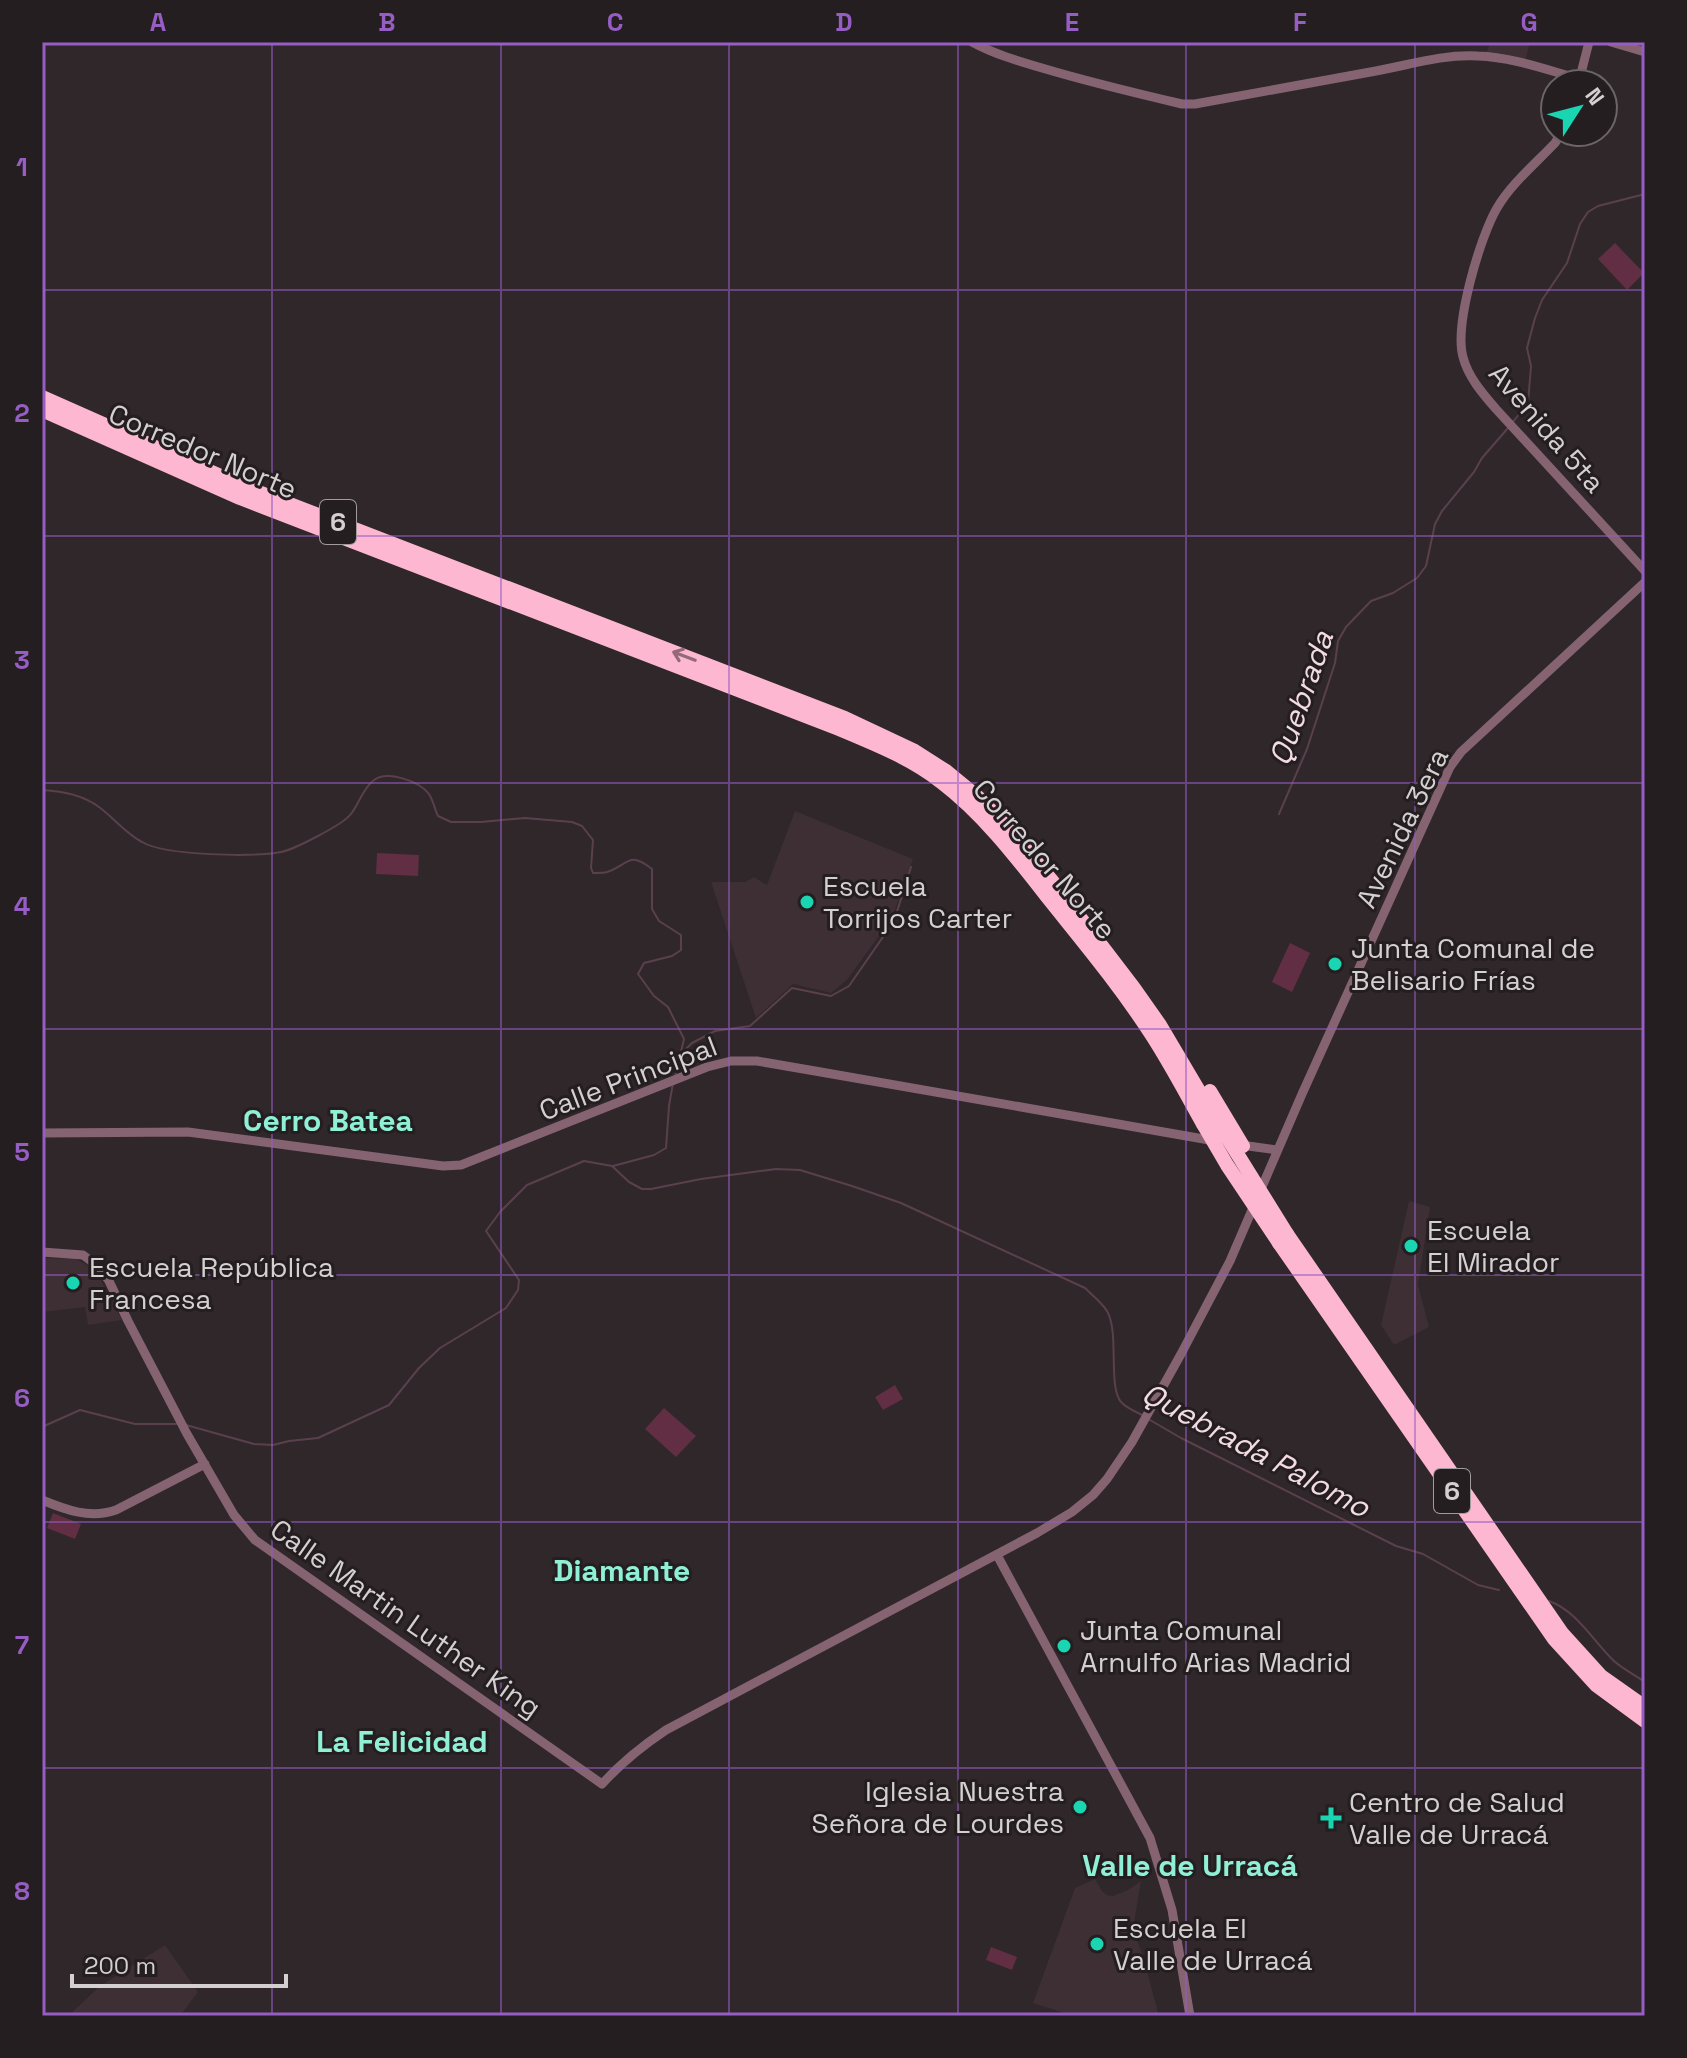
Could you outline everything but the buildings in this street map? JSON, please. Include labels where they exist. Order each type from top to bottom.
[{"type":"highway","name":"Corredor Norte","points":[[42,397],[84,422]]},
{"type":"highway","name":"Corredor Norte","points":[[42,410],[84,422],[620,638],[909,760],[942,782],[1051,883]]},
{"type":"highway","name":"Corredor Norte","points":[[620,638],[845,718],[913,750],[946,771],[980,799],[1033,856],[1160,1025],[1209,1121],[1262,1196],[1283,1238],[1554,1639],[1596,1685],[1645,1721]]},
{"type":"highway","points":[[1051,883],[1122,974],[1177,1035],[1243,1146]]},
{"type":"highway","name":"Corredor Norte","points":[[1283,1238],[1562,1633],[1601,1676],[1645,1707]]},
{"type":"street","points":[[972,42],[1021,62],[1104,87],[1182,104],[1426,60],[1498,58],[1539,70]]},
{"type":"street","points":[[1582,68],[1589,42]]},
{"type":"street","points":[[1611,42],[1645,52]]},
{"type":"street","name":"Avenida 5ta","points":[[1550,148],[1497,207],[1477,257],[1462,324],[1462,355],[1478,388],[1645,571]]},
{"type":"street","name":"Avenida 3era","points":[[602,1784],[620,1764],[666,1730],[997,1555],[1072,1512],[1107,1479],[1141,1427],[1230,1261],[1450,767],[1461,752],[1645,582]]},
{"type":"street","name":"Calle Principal","points":[[42,1133],[188,1132],[443,1166],[461,1165],[707,1067],[731,1061],[757,1061],[1277,1150]]},
{"type":"street","name":"Calle Martin Luther King","points":[[42,1252],[83,1255],[99,1267],[187,1434],[234,1515],[255,1540],[602,1784]]},
{"type":"street","points":[[42,1500],[75,1512],[104,1514],[205,1464]]},
{"type":"street","points":[[997,1555],[1150,1838],[1172,1910],[1190,2016]]},
{"type":"shaded area","points":[[1491,42],[1530,42],[1525,62],[1486,53]]},
{"type":"shaded area","points":[[1615,243],[1644,273],[1627,290],[1598,259]]},
{"type":"shaded area","name":"Escuela Torrijos Carter","points":[[795,811],[913,859],[892,918],[847,980],[831,993],[793,984],[756,1018],[711,882],[745,882],[754,877],[767,885]]},
{"type":"shaded area","points":[[377,853],[419,855],[418,876],[376,874]]},
{"type":"shaded area","points":[[1290,943],[1310,953],[1292,992],[1272,982]]},
{"type":"shaded area","name":"Escuela El Mirador","points":[[1409,1201],[1430,1207],[1418,1285],[1429,1327],[1394,1345],[1381,1325]]},
{"type":"shaded area","name":"Escuela República Francesa","points":[[42,1258],[75,1259],[88,1265],[97,1273],[122,1320],[88,1325],[85,1307],[42,1312]]},
{"type":"shaded area","points":[[895,1385],[903,1399],[883,1410],[875,1397]]},
{"type":"shaded area","points":[[664,1408],[696,1436],[676,1457],[645,1429]]},
{"type":"shaded area","points":[[53,1513],[81,1524],[75,1539],[47,1528]]},
{"type":"shaded area","name":"Escuela El Valle de Urracá","points":[[1095,1879],[1102,1891],[1113,1896],[1141,1881],[1133,1928],[1159,2016],[1073,2016],[1033,2003],[1075,1888]]},
{"type":"shaded area","points":[[165,1945],[198,1992],[180,2016],[68,2016],[100,1986]]},
{"type":"shaded area","points":[[991,1947],[1017,1957],[1012,1970],[986,1960]]},
{"type":"waterway","name":"Quebrada","points":[[1512,423],[1528,403],[1531,366],[1527,348],[1535,318],[1542,300],[1567,263],[1580,224],[1588,212],[1598,206],[1645,194]]},
{"type":"waterway","name":"Quebrada","points":[[1279,814],[1307,749],[1335,663],[1338,641],[1346,627],[1371,601],[1393,593],[1417,578],[1426,566],[1435,524],[1442,511],[1508,428]]},
{"type":"waterway","name":"Quebrada","points":[[42,790],[86,799],[136,838],[154,847],[210,854],[268,854],[296,847],[345,819],[370,784],[387,776],[403,778],[424,789],[438,816],[451,822],[525,818],[572,822],[582,826],[593,840],[593,873],[607,872],[633,860],[644,863],[652,869],[652,909],[659,921],[681,935],[681,950],[672,956],[644,963],[638,974],[654,996],[668,1007],[684,1039],[675,1077]]},
{"type":"waterway","name":"Quebrada","points":[[680,1055],[692,1043],[715,1031],[750,1026],[792,988],[831,996],[849,986],[894,921],[911,867]]},
{"type":"waterway","name":"Quebrada","points":[[613,1166],[654,1155],[666,1148],[673,1083]]},
{"type":"waterway","name":"Quebrada Palomo","points":[[186,1425],[254,1444],[273,1445],[318,1438],[389,1405],[440,1348],[506,1308],[518,1290],[519,1280],[486,1231],[500,1212],[527,1185],[584,1161],[612,1166],[642,1189],[776,1169],[800,1170],[901,1203],[1085,1288],[1105,1308],[1111,1321],[1118,1396],[1124,1405],[1144,1416]]},
{"type":"waterway","name":"Quebrada Palomo","points":[[42,1427],[80,1410],[135,1424],[176,1424]]},
{"type":"waterway","name":"Quebrada Palomo","points":[[1150,1420],[1396,1546],[1423,1554],[1478,1585],[1499,1590]]},
{"type":"waterway","name":"Quebrada Palomo","points":[[1549,1601],[1568,1612],[1614,1661],[1645,1682]]},
{"type":"place","name":"Escuela Torrijos Carter","points":[[807,902]]},
{"type":"place","name":"Junta Comunal de Belisario Frías","points":[[1335,964]]},
{"type":"place","name":"Escuela El Mirador","points":[[1411,1246]]},
{"type":"place","name":"Escuela República Francesa","points":[[73,1283]]},
{"type":"place","name":"Junta Comunal Arnulfo Arias Madrid","points":[[1064,1646]]},
{"type":"place","name":"Iglesia Nuestra Señora de Lourdes","points":[[1080,1807]]},
{"type":"place","name":"Centro de Salud Valle de Urracá","points":[[1331,1818]]},
{"type":"place","name":"Escuela El Valle de Urracá","points":[[1097,1944]]},
{"type":"district","name":"Cerro Batea","points":[[328,1120]]},
{"type":"district","name":"Diamante","points":[[622,1570]]},
{"type":"district","name":"La Felicidad","points":[[402,1741]]},
{"type":"district","name":"Valle de Urracá","points":[[1190,1865]]}]
